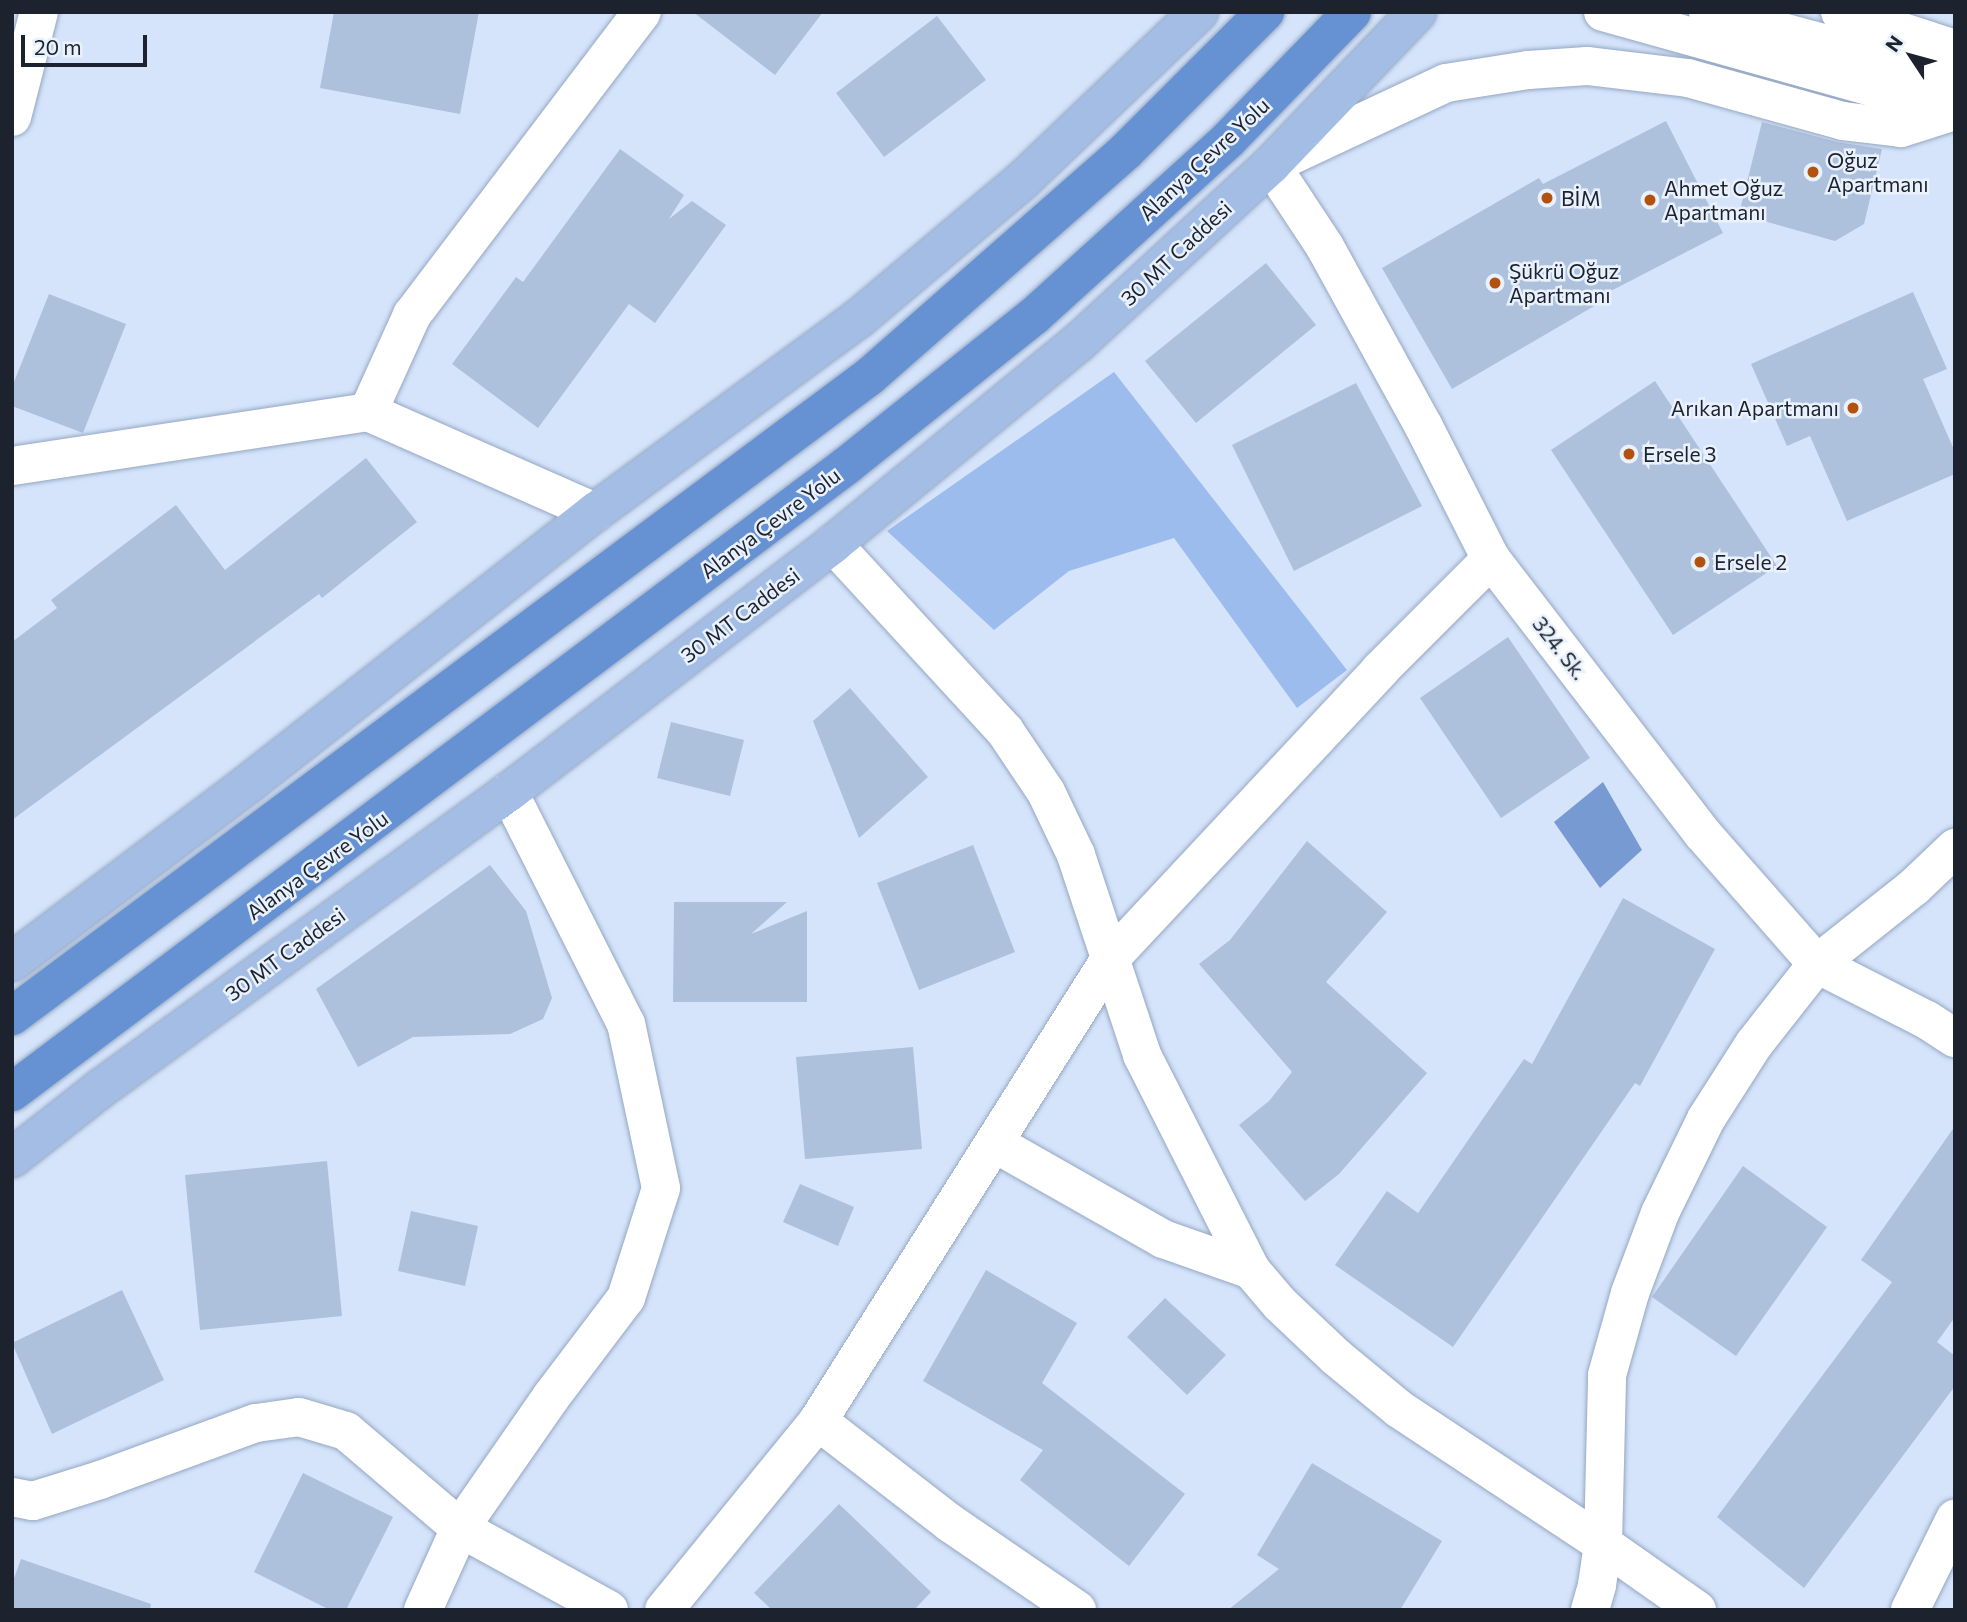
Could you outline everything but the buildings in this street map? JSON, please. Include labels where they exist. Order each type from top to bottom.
[{"type":"highway","points":[[12,1016],[870,376],[1126,151],[1265,12]]},
{"type":"highway","name":"Alanya Çevre Yolu","points":[[12,1092],[835,475],[1034,316],[1228,140],[1352,12]]},
{"type":"main road","points":[[12,962],[248,784],[596,512],[858,319],[1023,180],[1199,12]]},
{"type":"main road","name":"30 MT Caddesi","points":[[12,1158],[100,1089],[509,792],[833,544],[1078,343],[1271,165],[1417,12]]},
{"type":"street","points":[[12,117],[39,12]]},
{"type":"street","points":[[368,412],[412,315],[642,12]]},
{"type":"street","points":[[1603,12],[1955,111]]},
{"type":"street","points":[[1708,12],[1955,78]]},
{"type":"street","points":[[1840,12],[1955,49]]},
{"type":"street","points":[[1271,165],[1446,83],[1528,70],[1587,66],[1688,78],[1843,121],[1901,128],[1955,111]]},
{"type":"street","name":"324. Sk.","points":[[1271,165],[1331,259],[1424,427],[1491,559],[1702,833],[1817,964],[1927,1020],[1955,1038]]},
{"type":"street","points":[[12,466],[368,412],[596,512]]},
{"type":"street","points":[[833,544],[1005,731],[1046,792],[1076,855],[1142,1055],[1251,1270],[1280,1304],[1336,1357],[1399,1409],[1603,1544],[1697,1610]]},
{"type":"street","points":[[664,1610],[818,1422],[996,1144],[1110,959],[1380,670],[1491,559]]},
{"type":"street","points":[[424,1610],[460,1528],[551,1397],[626,1298],[661,1188],[626,1024],[509,792]]},
{"type":"street","points":[[1590,1610],[1603,1544],[1608,1375],[1630,1293],[1660,1213],[1706,1119],[1754,1044],[1817,964],[1914,887],[1955,848]]},
{"type":"street","points":[[996,1144],[1163,1239],[1251,1270]]},
{"type":"street","points":[[12,1497],[33,1501],[100,1480],[256,1423],[299,1417],[346,1431],[460,1528],[609,1610]]},
{"type":"street","points":[[818,1422],[950,1523],[1077,1610]]},
{"type":"street","points":[[1910,1610],[1955,1519]]},
{"type":"shaded area","points":[[1114,372],[1347,670],[1297,708],[1174,538],[1069,571],[994,630],[887,531]]},
{"type":"shaded area","points":[[1603,782],[1642,850],[1600,888],[1554,822]]},
{"type":"place","name":"Oğuz Apartmanı","points":[[1813,172]]},
{"type":"place","name":"BİM","points":[[1547,198]]},
{"type":"place","name":"Ahmet Oğuz Apartmanı","points":[[1650,200]]},
{"type":"place","name":"Şükrü Oğuz Apartmanı","points":[[1495,283]]},
{"type":"place","name":"Arıkan Apartmanı","points":[[1853,408]]},
{"type":"place","name":"Ersele 3","points":[[1629,454]]},
{"type":"place","name":"Ersele 2","points":[[1700,562]]}]
